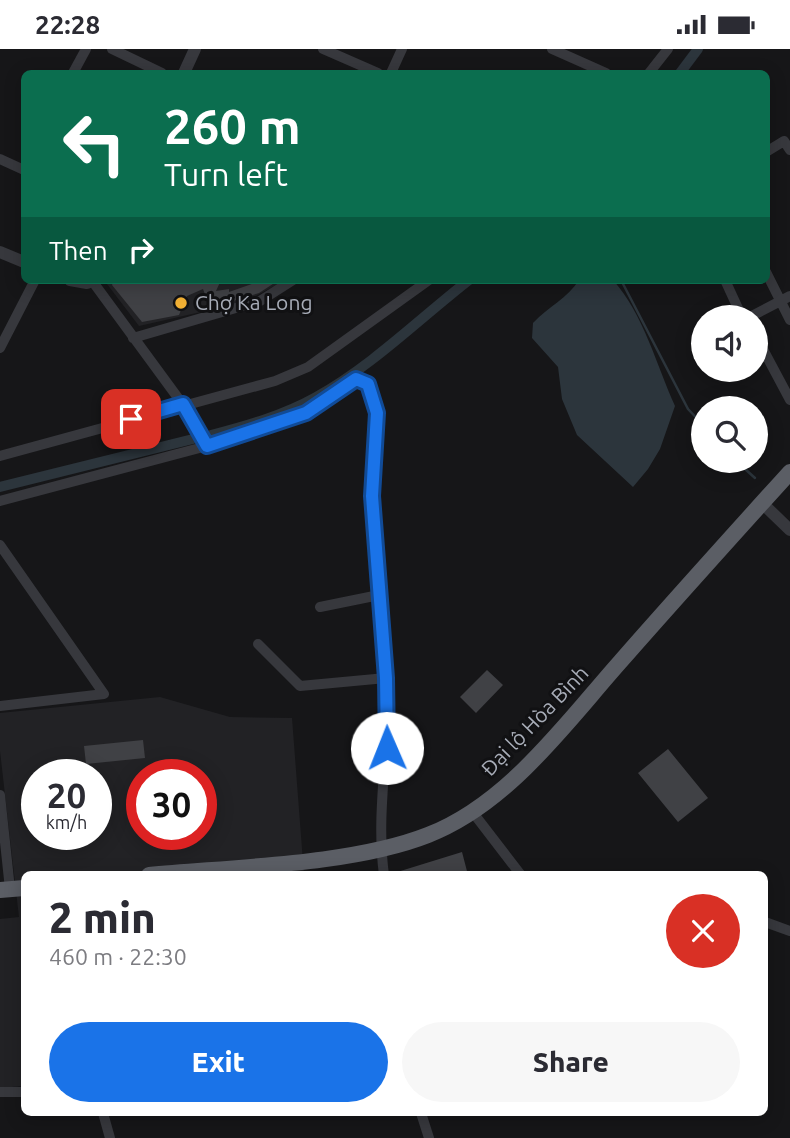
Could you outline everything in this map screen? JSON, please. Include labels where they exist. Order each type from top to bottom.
[{"type":"highway","name":"Đại lộ Hòa Bình","points":[[188,871],[315,858],[380,848],[431,834],[471,810],[539,753],[790,471]]},
{"type":"street","points":[[75,70],[86,49]]},
{"type":"street","points":[[112,49],[156,70]]},
{"type":"street","points":[[185,70],[195,49]]},
{"type":"street","points":[[323,49],[371,70]]},
{"type":"street","points":[[392,70],[402,49]]},
{"type":"street","points":[[552,49],[599,70]]},
{"type":"street","points":[[651,70],[668,49]]},
{"type":"street","points":[[770,150],[784,141],[790,150]]},
{"type":"street","points":[[0,159],[21,169]]},
{"type":"street","points":[[0,252],[21,262]]},
{"type":"street","points":[[770,277],[785,298],[790,320]]},
{"type":"street","points":[[0,348],[33,284]]},
{"type":"street","points":[[96,284],[183,404],[207,446]]},
{"type":"street","points":[[133,338],[260,301],[287,284]]},
{"type":"street","points":[[0,457],[183,404],[275,381],[308,367],[423,284]]},
{"type":"street","points":[[727,284],[736,305]]},
{"type":"street","points":[[768,307],[785,298]]},
{"type":"street","points":[[768,359],[790,400]]},
{"type":"street","points":[[0,501],[207,446],[306,413],[353,381],[364,380],[373,391],[377,413],[372,496],[386,678],[387,748],[379,820],[383,871]]},
{"type":"street","points":[[762,503],[790,530]]},
{"type":"street","points":[[0,545],[104,694],[0,706]]},
{"type":"street","points":[[320,607],[379,595]]},
{"type":"street","points":[[258,644],[300,686],[386,678]]},
{"type":"street","points":[[0,795],[12,889]]},
{"type":"street","points":[[471,810],[518,871]]},
{"type":"street","points":[[768,923],[790,931]]},
{"type":"street","points":[[0,1092],[21,1092]]},
{"type":"street","points":[[104,1116],[110,1138]]},
{"type":"street","points":[[422,1116],[429,1138]]},
{"type":"shaded area","name":"Chợ Ka Long","points":[[107,284],[278,284],[245,302],[139,326]]},
{"type":"shaded area","points":[[576,284],[616,284],[641,324],[675,406],[660,449],[633,487],[577,435],[562,399],[558,367],[532,338],[533,323]]},
{"type":"shaded area","points":[[160,697],[230,717],[292,718],[304,871],[21,871],[21,1086],[0,1088],[0,919],[19,917],[0,751],[0,713]]},
{"type":"building","name":"Chợ Ka Long","points":[[219,284],[216,291],[229,289],[229,292],[252,284],[273,284],[259,293],[210,308],[203,289],[187,296],[179,315],[142,322],[112,285]]},
{"type":"building","points":[[487,670],[503,685],[476,713],[460,697]]},
{"type":"building","points":[[143,740],[145,758],[112,761],[112,759],[85,759],[84,746]]},
{"type":"building","points":[[668,749],[708,798],[678,822],[638,773]]},
{"type":"building","points":[[462,852],[467,871],[400,871]]},
{"type":"waterway","points":[[682,70],[698,49]]},
{"type":"waterway","points":[[211,435],[278,415],[337,385],[376,357],[464,284]]},
{"type":"waterway","points":[[623,284],[691,412]]},
{"type":"waterway","points":[[0,487],[193,439]]},
{"type":"waterway","points":[[749,473],[755,478]]},
{"type":"place","name":"Chợ Ka Long","points":[[181,303]]},
{"type":"route","points":[[131,419],[183,404],[207,446],[306,413],[356,379],[364,380],[368,384],[373,391],[377,413],[372,496],[386,678],[387,748]]}]
